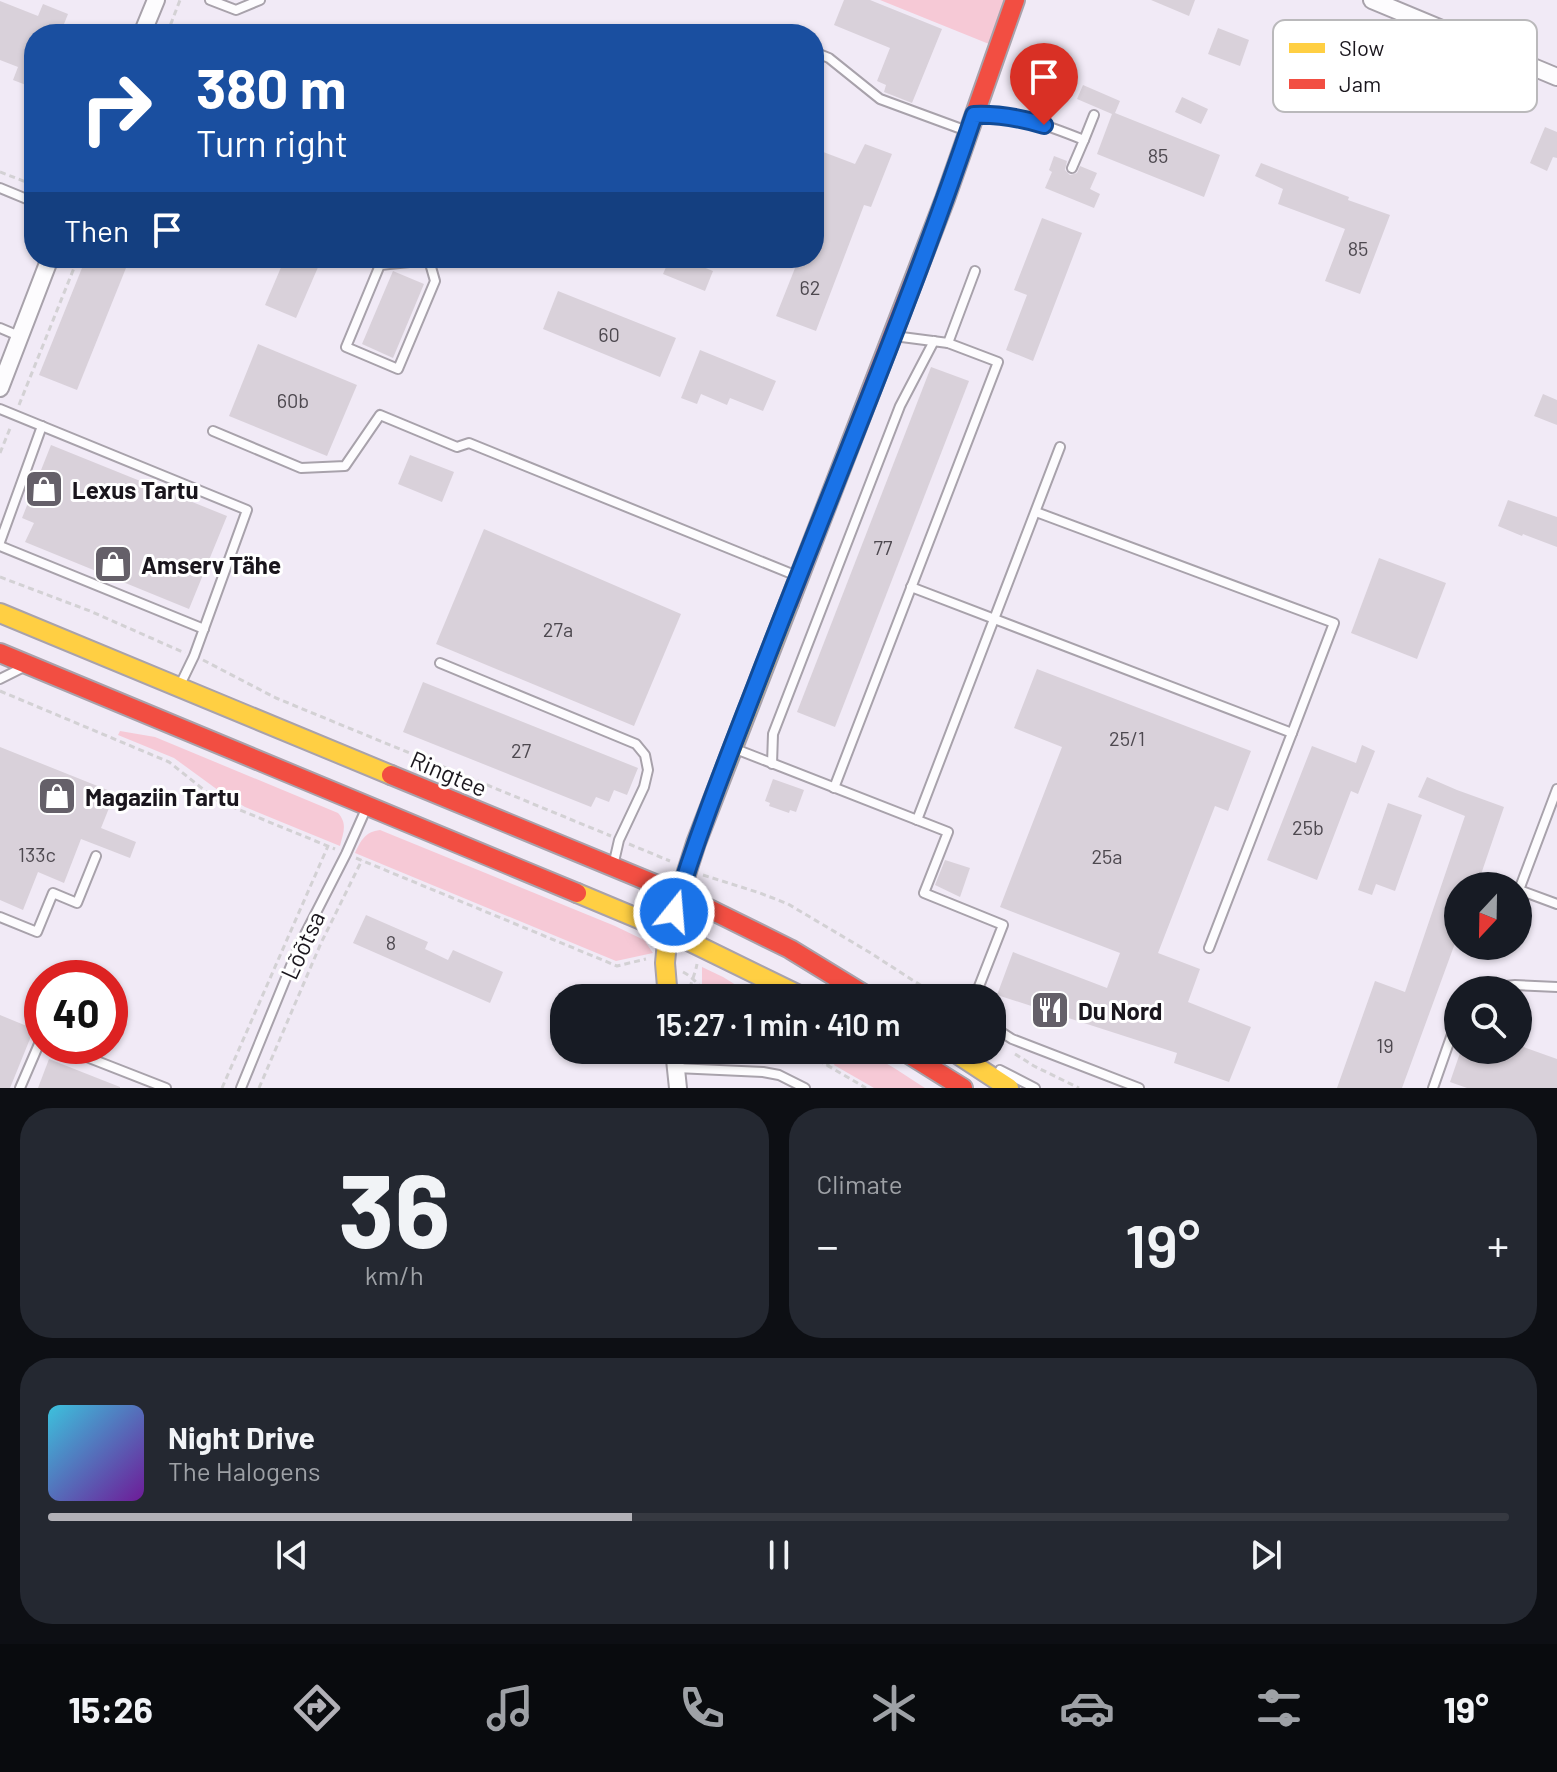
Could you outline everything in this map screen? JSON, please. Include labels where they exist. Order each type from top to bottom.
[{"type":"main road","points":[[667,984],[668,931],[687,869],[945,199],[1015,0]]},
{"type":"main road","name":"Ringtee","points":[[0,613],[679,894],[790,949],[847,984]]},
{"type":"main road","points":[[0,653],[668,931],[776,984]]},
{"type":"main road","points":[[924,1064],[963,1088]]},
{"type":"main road","points":[[972,1064],[1009,1088]]},
{"type":"street","points":[[146,24],[156,0]]},
{"type":"street","points":[[1372,0],[1420,20]]},
{"type":"street","points":[[1537,69],[1557,77]]},
{"type":"street","points":[[0,388],[46,268]]},
{"type":"street","points":[[676,1064],[678,1088]]},
{"type":"lane","points":[[210,0],[236,10],[260,0]]},
{"type":"lane","points":[[824,56],[880,99],[971,123],[991,114],[1018,117],[1084,140]]},
{"type":"lane","points":[[1072,168],[1094,115]]},
{"type":"lane","points":[[0,188],[24,198]]},
{"type":"lane","points":[[379,268],[346,347],[398,369],[435,281],[431,268]]},
{"type":"lane","points":[[948,343],[975,271]]},
{"type":"lane","points":[[0,328],[20,336]]},
{"type":"lane","points":[[834,788],[998,362],[948,343],[893,336]]},
{"type":"lane","points":[[772,764],[773,734],[900,406],[934,341]]},
{"type":"lane","points":[[0,409],[247,510],[194,656],[179,687]]},
{"type":"lane","points":[[213,431],[301,468],[345,466],[380,415],[457,447],[469,443],[798,577]]},
{"type":"lane","points":[[42,426],[0,544],[204,629]]},
{"type":"lane","points":[[917,820],[1060,447]]},
{"type":"lane","points":[[1036,512],[1334,623],[1209,948]]},
{"type":"lane","points":[[911,587],[1292,733]]},
{"type":"lane","points":[[440,663],[636,744],[645,755],[648,770],[644,787],[619,840],[612,867]]},
{"type":"lane","points":[[0,679],[28,665]]},
{"type":"lane","points":[[732,748],[948,832],[924,893],[1003,925],[980,984]]},
{"type":"lane","points":[[1557,789],[1519,890],[1557,904]]},
{"type":"lane","name":"Lõõtsa","points":[[241,1088],[299,946],[368,805]]},
{"type":"lane","points":[[1545,823],[1557,827]]},
{"type":"lane","points":[[0,917],[37,932],[53,893],[77,903],[96,856]]},
{"type":"lane","points":[[1532,986],[1557,987]]},
{"type":"lane","points":[[1006,1035],[1139,1088]]},
{"type":"lane","points":[[1433,1088],[1444,1057]]},
{"type":"lane","points":[[20,1088],[30,1064]]},
{"type":"lane","points":[[105,1064],[166,1088]]},
{"type":"lane","points":[[988,1064],[1035,1088]]},
{"type":"lane","points":[[676,1068],[763,1072],[779,1075],[805,1088]]},
{"type":"path","points":[[171,24],[180,0]]},
{"type":"path","points":[[0,172],[24,181]]},
{"type":"path","points":[[0,453],[74,268]]},
{"type":"path","points":[[0,577],[90,611],[194,656],[276,698],[687,869],[788,904],[919,984]]},
{"type":"path","points":[[222,1088],[328,846]]},
{"type":"path","points":[[259,1088],[321,943],[362,860]]},
{"type":"path","points":[[691,984],[697,964]]},
{"type":"path","points":[[1013,1052],[1079,1088]]},
{"type":"path","points":[[824,1064],[866,1088]]},
{"type":"shaded area","points":[[880,0],[1005,0],[989,44]]},
{"type":"shaded area","points":[[120,731],[155,737],[338,813],[344,825],[340,846],[245,807],[174,758],[118,735]]},
{"type":"shaded area","points":[[380,830],[615,926],[644,940],[653,953],[616,961],[355,853],[364,837]]},
{"type":"shaded area","points":[[702,967],[734,984],[702,984]]},
{"type":"shaded area","points":[[886,1064],[925,1088],[874,1088],[834,1065]]},
{"type":"building","points":[[844,0],[870,0],[942,29],[912,103],[884,92],[886,85],[877,81],[890,48],[834,25]]},
{"type":"building","points":[[1151,0],[1195,0],[1189,16]]},
{"type":"building","points":[[0,1],[38,16],[43,4],[68,14],[64,24],[24,24],[24,84],[13,80],[18,67],[0,60]]},
{"type":"building","points":[[1218,28],[1249,40],[1240,66],[1208,54]]},
{"type":"building","points":[[1083,85],[1120,101],[1115,113],[1220,155],[1204,197],[1097,154],[1112,114],[1077,99]]},
{"type":"building","points":[[1182,97],[1208,109],[1201,124],[1175,112]]},
{"type":"building","points":[[1545,127],[1557,132],[1557,158],[1553,157],[1547,171],[1530,163]]},
{"type":"building","points":[[865,144],[892,154],[871,207],[864,205],[816,331],[776,316],[795,268],[824,268],[824,152],[855,164]]},
{"type":"building","points":[[1054,156],[1067,161],[1065,170],[1070,175],[1077,173],[1080,166],[1097,173],[1090,189],[1100,194],[1094,208],[1045,188],[1052,172],[1049,170]]},
{"type":"building","points":[[1261,163],[1390,215],[1360,294],[1325,281],[1345,229],[1278,204],[1283,189],[1255,176]]},
{"type":"building","points":[[1042,218],[1082,233],[1033,361],[1006,350],[1027,295],[1014,290]]},
{"type":"building","points":[[82,268],[126,268],[77,390],[39,375]]},
{"type":"building","points":[[281,268],[318,268],[296,318],[265,305]]},
{"type":"building","points":[[666,268],[706,268],[713,271],[705,291],[663,274]]},
{"type":"building","points":[[393,271],[424,284],[393,358],[362,344]]},
{"type":"building","points":[[558,291],[676,338],[660,377],[543,329]]},
{"type":"building","points":[[258,344],[357,385],[327,456],[229,416]]},
{"type":"building","points":[[700,350],[776,381],[763,411],[730,398],[727,405],[701,394],[697,404],[681,398]]},
{"type":"building","points":[[931,367],[969,381],[835,727],[797,712]]},
{"type":"building","points":[[1543,394],[1557,400],[1557,425],[1534,416]]},
{"type":"building","points":[[51,445],[227,516],[189,609],[25,542],[34,523],[22,518]]},
{"type":"building","points":[[410,455],[454,472],[442,502],[398,484]]},
{"type":"building","points":[[1508,500],[1557,517],[1557,547],[1498,526]]},
{"type":"building","points":[[484,529],[681,614],[634,726],[436,644]]},
{"type":"building","points":[[1379,558],[1446,583],[1417,659],[1351,633]]},
{"type":"building","points":[[1037,669],[1251,751],[1228,811],[1215,806],[1158,953],[1200,969],[1188,1002],[1251,1027],[1229,1082],[1174,1063],[1177,1053],[1006,998],[1006,984],[1001,984],[1013,952],[1107,988],[1120,953],[1000,907],[1062,747],[1014,728]]},
{"type":"building","points":[[423,682],[638,768],[627,795],[614,790],[609,802],[596,797],[591,807],[403,732]]},
{"type":"building","points":[[1362,745],[1375,751],[1358,794],[1351,791],[1317,880],[1267,860],[1312,746],[1356,763]]},
{"type":"building","points":[[0,747],[115,793],[101,828],[136,842],[130,858],[81,839],[64,883],[38,872],[23,910],[0,900]]},
{"type":"building","points":[[1427,777],[1504,807],[1482,872],[1446,872],[1465,816],[1418,797]]},
{"type":"building","points":[[773,779],[804,790],[796,812],[790,810],[789,813],[769,806],[770,803],[765,801]]},
{"type":"building","points":[[1388,803],[1422,815],[1395,891],[1376,884],[1372,895],[1358,890]]},
{"type":"building","points":[[945,860],[970,868],[960,897],[935,885]]},
{"type":"building","points":[[1444,878],[1444,960],[1449,960],[1402,1088],[1337,1088],[1375,981],[1405,992]]},
{"type":"building","points":[[366,915],[428,942],[425,949],[448,960],[453,950],[503,972],[490,1003],[353,943]]},
{"type":"building","points":[[0,1015],[24,1025],[24,1054],[10,1088],[0,1088]]},
{"type":"building","points":[[1532,1050],[1557,1059],[1557,1088],[1467,1088],[1450,1082],[1456,1064],[1532,1064]]},
{"type":"building","points":[[47,1064],[62,1064],[120,1087],[120,1088],[38,1088]]},
{"type":"traffic: slow","points":[[667,984],[668,931],[696,843],[789,603]]},
{"type":"traffic: slow","points":[[0,613],[391,775]]},
{"type":"traffic: slow","points":[[577,893],[668,931],[776,984]]},
{"type":"traffic: slow","points":[[972,1064],[1009,1088]]},
{"type":"traffic: jam","points":[[789,603],[945,199],[1015,0]]},
{"type":"traffic: jam","points":[[0,653],[577,893]]},
{"type":"traffic: jam","points":[[391,775],[679,894],[790,949],[847,984]]},
{"type":"traffic: jam","points":[[924,1064],[963,1088]]},
{"type":"place","name":"Lexus Tartu","points":[[44,489]]},
{"type":"place","name":"Amserv Tähe","points":[[113,564]]},
{"type":"place","name":"Magaziin Tartu","points":[[57,796]]},
{"type":"place","name":"Du Nord","points":[[1050,1010]]},
{"type":"route","points":[[674,912],[696,843],[893,336],[974,115],[1018,117],[1044,125]]}]
